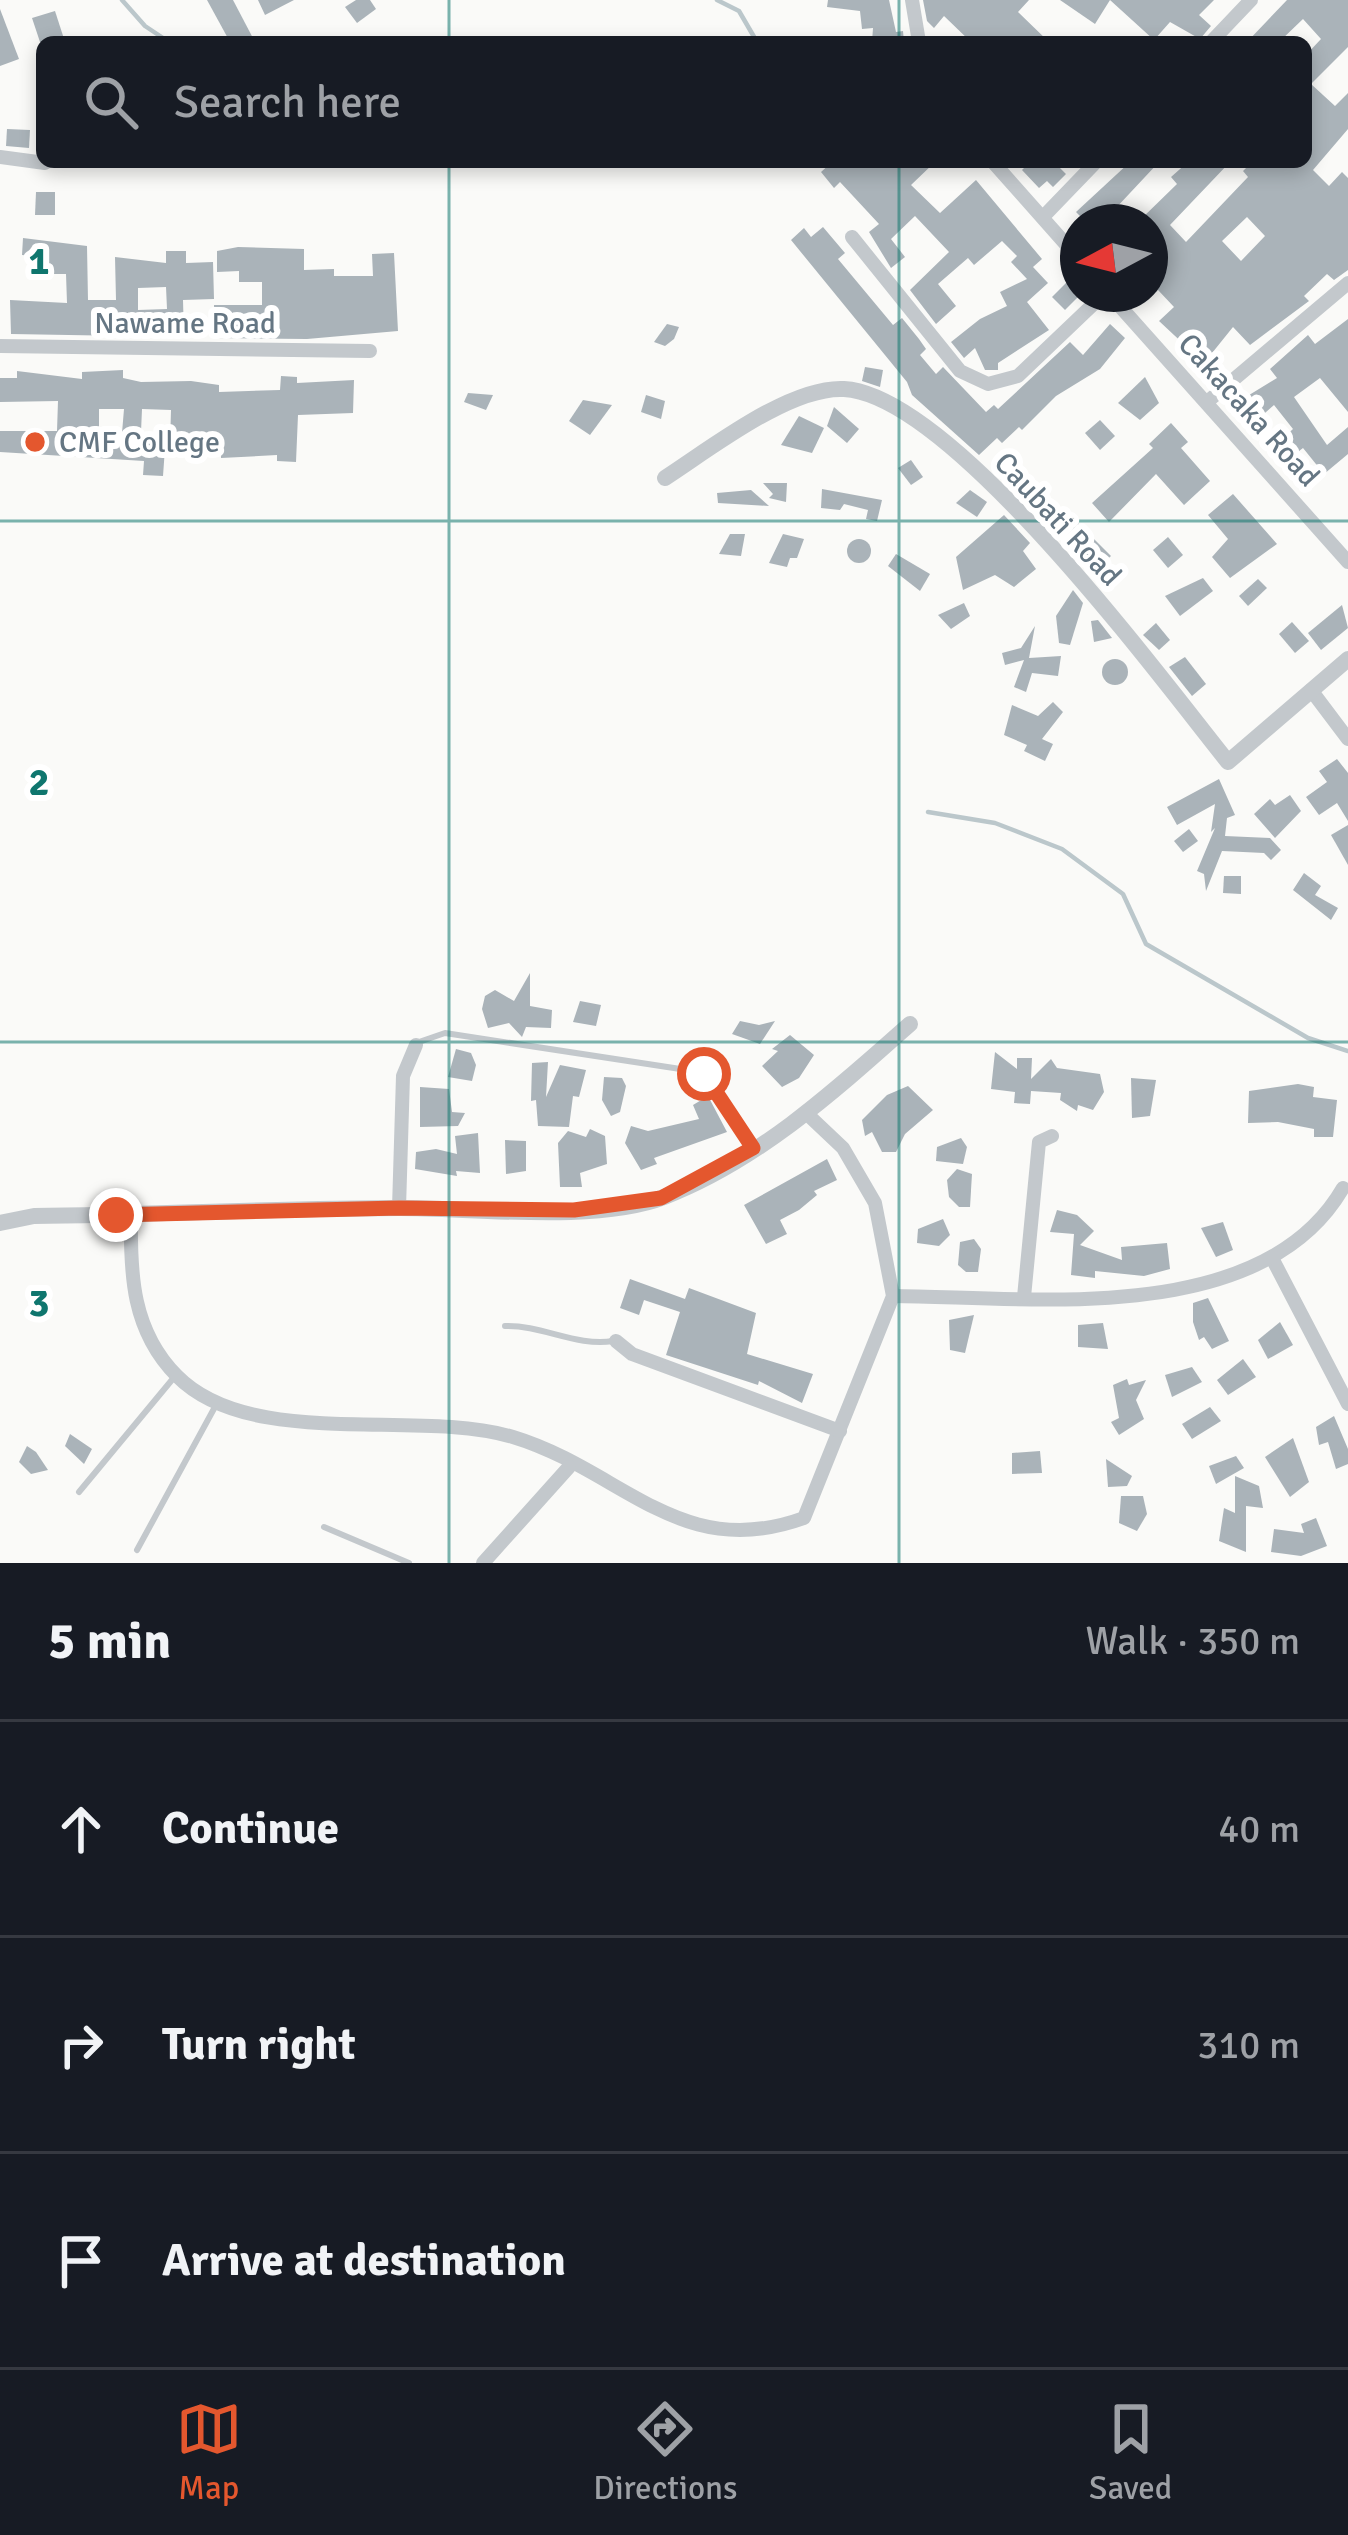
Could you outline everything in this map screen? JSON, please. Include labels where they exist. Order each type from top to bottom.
[{"type":"street","points":[[912,0],[918,36]]},
{"type":"street","points":[[1217,36],[1251,0]]},
{"type":"street","points":[[0,157],[36,163]]},
{"type":"street","points":[[998,168],[1060,237]]},
{"type":"street","points":[[1043,217],[1090,168]]},
{"type":"street","points":[[852,237],[960,371],[988,384],[1018,376],[1087,312]]},
{"type":"street","points":[[1207,402],[1348,284]]},
{"type":"street","name":"Cakacaka Road","points":[[1124,312],[1348,562]]},
{"type":"street","name":"Nawame Road","points":[[0,346],[370,351]]},
{"type":"street","name":"Caubati Road","points":[[665,478],[763,415],[842,388],[877,396],[921,422],[964,458],[1103,606],[1228,762],[1348,658]]},
{"type":"street","points":[[1311,690],[1348,739]]},
{"type":"street","points":[[0,1223],[34,1216],[399,1208],[574,1210],[661,1198],[806,1113],[910,1024]]},
{"type":"street","points":[[399,1208],[403,1076],[416,1045]]},
{"type":"street","points":[[753,1549],[776,1542],[804,1518],[893,1296],[875,1203],[843,1148],[806,1113]]},
{"type":"street","points":[[1024,1298],[1040,1142],[1052,1136]]},
{"type":"street","points":[[893,1296],[1024,1298],[1183,1291],[1272,1258],[1328,1213],[1343,1188]]},
{"type":"street","points":[[131,1215],[134,1301],[151,1341],[176,1375],[218,1402],[280,1420],[470,1427],[518,1438],[569,1467],[638,1520]]},
{"type":"street","points":[[1272,1258],[1342,1380],[1348,1404]]},
{"type":"street","points":[[616,1341],[632,1354],[840,1431]]},
{"type":"street","points":[[488,1560],[569,1467]]},
{"type":"lane","points":[[416,1045],[427,1035],[446,1033],[696,1071],[708,1078],[753,1148]]},
{"type":"lane","points":[[506,1326],[531,1325],[600,1344],[616,1341]]},
{"type":"lane","points":[[79,1492],[176,1375]]},
{"type":"lane","points":[[137,1550],[218,1402]]},
{"type":"lane","points":[[324,1527],[409,1563]]},
{"type":"building","points":[[207,0],[233,0],[252,36],[227,36]]},
{"type":"building","points":[[258,0],[294,0],[265,15]]},
{"type":"building","points":[[356,0],[370,0],[376,9],[357,23],[345,7]]},
{"type":"building","points":[[828,0],[889,0],[896,32],[903,31],[903,36],[872,36],[873,28],[862,29],[860,11],[827,7]]},
{"type":"building","points":[[923,0],[1029,0],[1018,12],[1043,36],[965,36],[944,16],[934,28],[927,21]]},
{"type":"building","points":[[1060,0],[1110,0],[1095,24]]},
{"type":"building","points":[[1110,0],[1214,0],[1199,15],[1211,26],[1203,36],[1170,22],[1158,36],[1150,36]]},
{"type":"building","points":[[1287,0],[1348,0],[1348,47],[1312,83],[1312,49],[1321,39],[1303,19],[1285,36],[1253,36]]},
{"type":"building","points":[[0,9],[19,59],[0,66]]},
{"type":"building","points":[[55,11],[63,36],[38,36],[32,18]]},
{"type":"building","points":[[1312,85],[1335,106],[1348,93],[1348,129],[1313,170],[1329,186],[1342,172],[1348,178],[1348,270],[1334,280],[1327,274],[1304,296],[1309,301],[1250,345],[1233,327],[1204,363],[1159,321],[1174,307],[1168,301],[1168,204],[1156,204],[1177,184],[1171,177],[1181,168],[1224,168],[1170,225],[1186,242],[1248,177],[1246,168],[1312,168]],"holes":[[[1247,217],[1265,236],[1241,261],[1222,241]]]},
{"type":"building","points":[[7,129],[30,130],[29,148],[6,146]]},
{"type":"building","points":[[825,168],[929,168],[911,185],[940,213],[976,180],[1042,259],[1033,267],[1048,283],[1027,302],[1049,330],[998,363],[998,370],[985,370],[975,348],[964,358],[951,342],[980,319],[1007,306],[1000,292],[1027,279],[1011,262],[1017,256],[1002,241],[974,265],[968,258],[938,284],[956,306],[936,324],[910,290],[949,252],[915,216],[891,239],[905,257],[891,268],[869,232],[879,224],[840,182],[834,188],[821,172]]},
{"type":"building","points":[[1060,168],[1066,174],[1053,187],[1047,181],[1039,188],[1022,170]]},
{"type":"building","points":[[1124,168],[1153,168],[1120,204],[1085,204]]},
{"type":"building","points":[[36,192],[55,192],[55,215],[35,215]]},
{"type":"building","points":[[823,227],[845,253],[838,259],[893,325],[902,318],[919,339],[926,349],[920,355],[936,374],[943,367],[986,412],[994,405],[998,409],[1070,342],[1083,355],[1110,324],[1125,338],[1100,369],[1056,396],[1022,430],[1019,427],[1002,443],[997,438],[979,455],[912,395],[907,382],[791,240],[804,228],[811,237]]},
{"type":"building","points":[[23,238],[87,246],[88,300],[116,300],[115,257],[166,263],[166,251],[186,251],[186,263],[213,262],[214,299],[183,300],[184,337],[11,334],[10,300],[67,303],[66,274],[45,274],[44,257],[22,255]],"holes":[[[166,287],[167,309],[138,310],[138,288]]]},
{"type":"building","points":[[304,249],[304,270],[334,269],[334,276],[373,276],[372,254],[394,253],[398,331],[307,339],[215,338],[214,305],[262,305],[262,282],[239,282],[239,271],[217,272],[217,251]]},
{"type":"building","points":[[1348,319],[1348,412],[1320,378],[1294,397],[1327,445],[1348,427],[1348,454],[1324,474],[1303,448],[1290,458],[1278,443],[1293,429],[1274,405],[1257,420],[1241,400],[1277,378],[1270,369],[1308,335],[1315,344]]},
{"type":"building","points":[[667,324],[679,327],[674,339],[665,346],[654,342]]},
{"type":"building","points":[[865,367],[883,370],[880,387],[862,381]]},
{"type":"building","points":[[123,370],[123,378],[219,385],[219,392],[280,390],[281,376],[297,377],[297,383],[354,380],[353,413],[298,415],[296,462],[277,461],[277,455],[221,458],[221,453],[196,452],[197,446],[170,445],[171,410],[142,409],[141,432],[166,434],[163,476],[143,475],[144,461],[0,452],[0,431],[57,431],[58,401],[0,402],[0,378],[17,378],[17,371],[82,379],[82,372]],"holes":[[[99,409],[124,409],[122,433],[99,432]]]},
{"type":"building","points":[[1145,377],[1159,403],[1140,420],[1118,403]]},
{"type":"building","points":[[468,393],[493,395],[486,410],[464,402]]},
{"type":"building","points":[[646,395],[665,401],[661,419],[641,412]]},
{"type":"building","points":[[583,400],[612,405],[590,435],[569,421]]},
{"type":"building","points":[[834,407],[859,429],[847,443],[827,426]]},
{"type":"building","points":[[799,416],[824,428],[812,453],[781,445]]},
{"type":"building","points":[[1100,420],[1115,436],[1100,450],[1085,433]]},
{"type":"building","points":[[1171,423],[1188,442],[1181,448],[1210,481],[1184,505],[1156,474],[1109,522],[1092,503],[1153,448],[1149,444]]},
{"type":"building","points":[[911,460],[923,477],[911,485],[898,468]]},
{"type":"building","points":[[1025,475],[1047,498],[1038,506],[1061,531],[1073,518],[1111,556],[1096,570],[1012,487]]},
{"type":"building","points":[[763,483],[787,483],[786,502],[769,498],[773,494]]},
{"type":"building","points":[[822,489],[882,500],[877,521],[866,519],[868,510],[844,504],[840,510],[821,508]]},
{"type":"building","points":[[751,490],[769,506],[718,503],[717,493]]},
{"type":"building","points":[[970,490],[987,502],[977,517],[956,503]]},
{"type":"building","points":[[1233,494],[1277,544],[1230,578],[1212,557],[1228,539],[1208,515]]},
{"type":"building","points":[[1004,515],[1030,543],[1023,551],[1036,569],[1014,587],[995,575],[963,590],[956,557]]},
{"type":"building","points":[[730,534],[745,534],[741,556],[719,554]]},
{"type":"building","points":[[783,534],[804,539],[797,558],[790,558],[787,567],[769,563]]},
{"type":"building","points":[[1168,537],[1183,555],[1168,568],[1153,550]]},
{"type":"building","points":[[859,539],[868,542],[868,560],[859,563],[850,560],[847,551],[850,542]]},
{"type":"building","points":[[896,554],[930,574],[920,591],[888,566]]},
{"type":"building","points":[[1203,578],[1213,591],[1180,616],[1165,596]]},
{"type":"building","points":[[1258,579],[1267,588],[1248,606],[1239,596]]},
{"type":"building","points":[[1073,590],[1083,603],[1070,645],[1059,643],[1056,616]]},
{"type":"building","points":[[964,603],[970,616],[951,629],[938,615]]},
{"type":"building","points":[[1342,605],[1348,628],[1321,650],[1308,633]]},
{"type":"building","points":[[1098,620],[1112,638],[1094,642],[1091,621]]},
{"type":"building","points":[[1292,622],[1309,641],[1295,653],[1279,634]]},
{"type":"building","points":[[1156,623],[1170,640],[1159,650],[1143,635]]},
{"type":"building","points":[[1035,626],[1029,658],[1061,656],[1058,676],[1032,673],[1026,692],[1014,687],[1024,660],[1005,665],[1002,653],[1021,648]]},
{"type":"building","points":[[1185,657],[1206,684],[1192,696],[1169,667]]},
{"type":"building","points":[[1115,659],[1128,672],[1115,685],[1102,672]]},
{"type":"building","points":[[1053,702],[1063,712],[1042,739],[1053,744],[1045,761],[1024,751],[1027,745],[1004,735],[1012,705],[1038,716]]},
{"type":"building","points":[[1337,759],[1348,773],[1348,821],[1337,803],[1319,815],[1306,797],[1327,782],[1319,771]]},
{"type":"building","points":[[1219,779],[1235,815],[1227,818],[1225,836],[1270,838],[1281,850],[1271,860],[1264,853],[1222,851],[1206,891],[1204,874],[1197,871],[1215,828],[1211,832],[1215,804],[1177,825],[1167,807]]},
{"type":"building","points":[[1290,795],[1301,811],[1275,838],[1254,814],[1270,799],[1275,805]]},
{"type":"building","points":[[1348,825],[1348,865],[1331,835]]},
{"type":"building","points":[[1189,829],[1198,841],[1183,852],[1174,841]]},
{"type":"building","points":[[1304,873],[1321,886],[1315,895],[1338,908],[1331,920],[1293,890]]},
{"type":"building","points":[[1224,876],[1241,876],[1241,894],[1223,893]]},
{"type":"building","points":[[530,973],[530,1006],[552,1010],[551,1028],[526,1027],[522,1037],[509,1023],[488,1028],[482,1009],[485,996],[495,990],[514,1001]]},
{"type":"building","points":[[580,1001],[601,1005],[596,1026],[573,1022]]},
{"type":"building","points":[[740,1021],[759,1025],[775,1021],[760,1044],[732,1034]]},
{"type":"building","points":[[790,1035],[814,1055],[799,1078],[782,1087],[762,1066],[778,1051],[772,1049]]},
{"type":"building","points":[[456,1049],[471,1053],[476,1065],[472,1081],[448,1077]]},
{"type":"building","points":[[995,1052],[1017,1069],[1017,1058],[1032,1058],[1031,1079],[1051,1059],[1057,1068],[1100,1074],[1104,1092],[1093,1110],[1078,1105],[1077,1111],[1060,1100],[1061,1093],[1031,1091],[1030,1104],[1014,1103],[1015,1092],[991,1089]]},
{"type":"building","points":[[548,1062],[546,1097],[560,1065],[586,1070],[579,1097],[573,1096],[569,1127],[538,1126],[536,1100],[531,1101],[532,1063]]},
{"type":"building","points":[[604,1077],[622,1078],[626,1086],[620,1112],[611,1116],[602,1100]]},
{"type":"building","points":[[1131,1078],[1156,1080],[1150,1116],[1132,1118]]},
{"type":"building","points":[[1298,1084],[1314,1087],[1313,1097],[1337,1100],[1333,1137],[1314,1137],[1314,1129],[1278,1122],[1248,1123],[1249,1091]]},
{"type":"building","points":[[908,1086],[933,1110],[905,1134],[896,1152],[882,1152],[872,1132],[865,1136],[862,1120],[887,1095]]},
{"type":"building","points":[[420,1087],[449,1089],[452,1112],[465,1113],[458,1126],[420,1127]]},
{"type":"building","points":[[708,1096],[727,1132],[654,1158],[657,1164],[641,1170],[625,1143],[631,1126],[648,1131],[699,1119],[693,1105]]},
{"type":"building","points":[[590,1129],[605,1136],[607,1164],[580,1173],[582,1187],[560,1187],[558,1143],[568,1131],[586,1137]]},
{"type":"building","points":[[478,1133],[480,1173],[456,1171],[457,1176],[415,1169],[416,1152],[436,1149],[457,1154],[455,1136]]},
{"type":"building","points":[[961,1138],[967,1147],[963,1164],[936,1161],[937,1147]]},
{"type":"building","points":[[505,1140],[526,1141],[526,1171],[506,1174]]},
{"type":"building","points":[[827,1159],[837,1180],[814,1191],[817,1195],[780,1220],[787,1234],[766,1244],[744,1205]]},
{"type":"building","points":[[957,1169],[972,1174],[970,1207],[959,1207],[949,1197],[947,1180]]},
{"type":"building","points":[[1057,1210],[1077,1215],[1094,1231],[1080,1245],[1122,1260],[1121,1247],[1167,1243],[1170,1269],[1144,1276],[1095,1271],[1095,1278],[1071,1275],[1074,1234],[1050,1232]]},
{"type":"building","points":[[943,1219],[950,1235],[939,1246],[917,1243],[918,1229]]},
{"type":"building","points":[[1223,1222],[1233,1250],[1216,1257],[1201,1228]]},
{"type":"building","points":[[974,1239],[981,1249],[978,1272],[966,1272],[958,1265],[960,1242]]},
{"type":"building","points":[[630,1279],[685,1299],[689,1288],[756,1313],[747,1354],[813,1374],[802,1403],[759,1381],[758,1385],[666,1355],[680,1312],[644,1300],[639,1315],[620,1308]]},
{"type":"building","points":[[1208,1298],[1229,1341],[1212,1349],[1204,1337],[1199,1340],[1193,1322],[1193,1303]]},
{"type":"building","points":[[974,1315],[965,1353],[950,1350],[949,1320]]},
{"type":"building","points":[[1280,1322],[1293,1345],[1268,1359],[1258,1340]]},
{"type":"building","points":[[1103,1323],[1108,1349],[1078,1347],[1078,1325]]},
{"type":"building","points":[[1243,1359],[1256,1377],[1228,1395],[1217,1380]]},
{"type":"building","points":[[1192,1367],[1202,1382],[1172,1397],[1165,1375]]},
{"type":"building","points":[[1127,1379],[1129,1385],[1146,1380],[1136,1400],[1144,1419],[1119,1435],[1111,1422],[1119,1418],[1113,1385]]},
{"type":"building","points":[[1210,1407],[1221,1421],[1192,1439],[1182,1424]]},
{"type":"building","points":[[1334,1416],[1348,1449],[1348,1464],[1336,1469],[1328,1442],[1319,1445],[1316,1427]]},
{"type":"building","points":[[70,1434],[92,1449],[84,1464],[65,1446]]},
{"type":"building","points":[[1293,1438],[1309,1482],[1290,1497],[1265,1457]]},
{"type":"building","points":[[27,1446],[48,1470],[31,1474],[19,1462]]},
{"type":"building","points":[[1040,1451],[1042,1473],[1012,1474],[1012,1453]]},
{"type":"building","points":[[1236,1456],[1244,1468],[1216,1484],[1209,1466]]},
{"type":"building","points":[[1106,1459],[1132,1476],[1127,1486],[1108,1487]]},
{"type":"building","points":[[1235,1476],[1259,1486],[1263,1508],[1246,1506],[1246,1552],[1219,1541],[1224,1508],[1235,1513]]},
{"type":"building","points":[[1121,1496],[1143,1496],[1147,1514],[1137,1531],[1119,1523]]},
{"type":"building","points":[[1316,1518],[1327,1546],[1301,1556],[1271,1552],[1274,1529],[1304,1533],[1301,1524]]},
{"type":"waterway","points":[[122,0],[160,36]]},
{"type":"waterway","points":[[717,0],[739,11],[754,36]]},
{"type":"waterway","points":[[928,812],[995,823],[1062,849],[1123,894],[1146,944],[1308,1038],[1348,1051]]},
{"type":"place","name":"CMF College","points":[[35,442]]},
{"type":"route","points":[[116,1215],[399,1208],[574,1210],[661,1198],[753,1148],[704,1074]]}]
